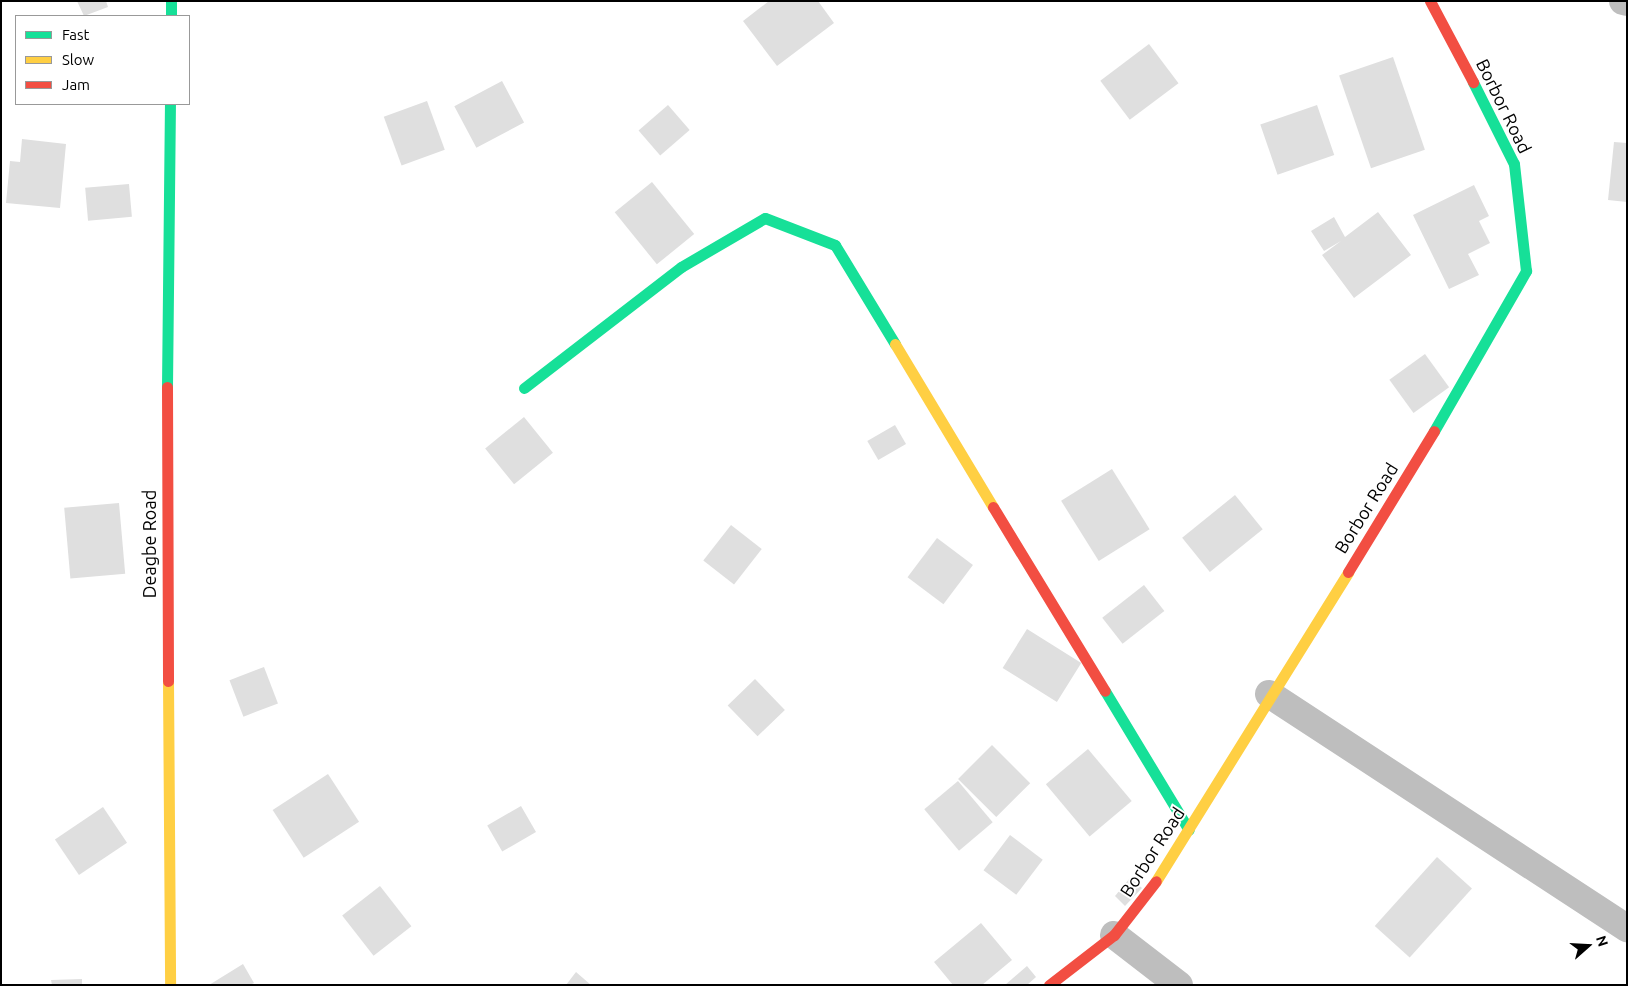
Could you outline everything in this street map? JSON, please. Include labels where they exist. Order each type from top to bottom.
[{"type":"street","points":[[171,1],[171,15]]},
{"type":"street","points":[[1623,1],[1627,2]]},
{"type":"street","name":"Borbor Road","points":[[1049,985],[1114,935],[1147,896],[1189,830],[1269,694],[1409,472],[1526,270],[1514,164],[1439,6]]},
{"type":"street","name":"Deagbe Road","points":[[170,105],[166,493],[170,985]]},
{"type":"street","points":[[524,388],[681,267],[765,218],[835,245],[1189,830]]},
{"type":"street","points":[[1269,694],[1627,928]]},
{"type":"street","points":[[1114,935],[1179,985]]},
{"type":"building","points":[[77,1],[106,1],[108,7],[84,15]]},
{"type":"building","points":[[769,1],[818,1],[834,23],[777,66],[743,21]]},
{"type":"building","points":[[1149,44],[1178,83],[1130,120],[1100,81]]},
{"type":"building","points":[[1393,57],[1425,150],[1371,168],[1339,76]]},
{"type":"building","points":[[502,81],[524,122],[476,148],[454,106]]},
{"type":"building","points":[[427,101],[445,150],[402,166],[384,117]]},
{"type":"building","points":[[668,105],[690,130],[660,155],[639,131]]},
{"type":"building","points":[[1317,105],[1334,155],[1278,175],[1260,125]]},
{"type":"building","points":[[22,139],[66,144],[60,208],[6,203],[10,161],[20,162]]},
{"type":"building","points":[[1614,142],[1627,143],[1627,202],[1608,200]]},
{"type":"building","points":[[652,182],[694,234],[657,264],[615,212]]},
{"type":"building","points":[[129,184],[132,217],[88,221],[85,188]]},
{"type":"building","points":[[1474,185],[1489,216],[1479,221],[1490,243],[1468,254],[1479,275],[1449,289],[1413,215]]},
{"type":"building","points":[[1378,212],[1411,255],[1354,298],[1322,255],[1341,241],[1324,251],[1311,231],[1334,217],[1345,237]]},
{"type":"building","points":[[1425,354],[1449,387],[1414,413],[1389,380]]},
{"type":"building","points":[[524,417],[553,453],[514,484],[485,448]]},
{"type":"building","points":[[895,425],[906,444],[878,460],[867,441]]},
{"type":"building","points":[[1112,469],[1150,529],[1099,561],[1061,501]]},
{"type":"building","points":[[1235,495],[1263,529],[1210,572],[1182,538]]},
{"type":"building","points":[[119,503],[125,574],[70,579],[64,508]]},
{"type":"building","points":[[731,525],[762,549],[734,584],[703,560]]},
{"type":"building","points":[[937,538],[973,565],[943,604],[908,577]]},
{"type":"building","points":[[1144,585],[1164,611],[1123,644],[1102,618]]},
{"type":"building","points":[[1027,629],[1081,663],[1057,702],[1003,668]]},
{"type":"building","points":[[264,667],[278,703],[243,717],[229,680]]},
{"type":"building","points":[[755,679],[785,710],[758,736],[728,705]]},
{"type":"building","points":[[992,745],[1030,783],[996,817],[958,779]]},
{"type":"building","points":[[1088,749],[1132,801],[1090,836],[1046,784]]},
{"type":"building","points":[[328,774],[359,822],[304,858],[273,810]]},
{"type":"building","points":[[958,781],[993,822],[959,851],[924,809]]},
{"type":"building","points":[[521,806],[536,832],[502,851],[487,826]]},
{"type":"building","points":[[103,807],[127,843],[79,875],[55,839]]},
{"type":"building","points":[[1010,835],[1043,860],[1016,895],[984,870]]},
{"type":"building","points":[[1437,857],[1472,888],[1410,958],[1375,926]]},
{"type":"building","points":[[1130,878],[1142,888],[1125,906],[1115,896]]},
{"type":"building","points":[[380,886],[411,926],[374,956],[342,916]]},
{"type":"building","points":[[981,923],[1012,960],[982,985],[953,985],[934,962]]},
{"type":"building","points":[[243,964],[254,983],[250,985],[209,985]]},
{"type":"building","points":[[1027,966],[1036,977],[1027,985],[1005,985]]},
{"type":"building","points":[[576,972],[591,985],[566,985]]},
{"type":"building","points":[[82,979],[82,985],[52,985],[51,980]]},
{"type":"traffic: fast","points":[[171,1],[171,15]]},
{"type":"traffic: fast","points":[[1434,431],[1526,271],[1514,164],[1473,82]]},
{"type":"traffic: fast","points":[[167,387],[170,105]]},
{"type":"traffic: fast","points":[[524,388],[681,267],[765,218],[835,245],[895,344]]},
{"type":"traffic: fast","points":[[1105,691],[1189,830]]},
{"type":"traffic: slow","points":[[895,344],[993,507]]},
{"type":"traffic: slow","points":[[1156,881],[1348,572]]},
{"type":"traffic: slow","points":[[168,681],[170,985]]},
{"type":"traffic: jam","points":[[1430,1],[1473,82]]},
{"type":"traffic: jam","points":[[167,387],[168,681]]},
{"type":"traffic: jam","points":[[1348,572],[1434,431]]},
{"type":"traffic: jam","points":[[993,507],[1105,691]]},
{"type":"traffic: jam","points":[[1049,985],[1114,935],[1156,881]]}]
